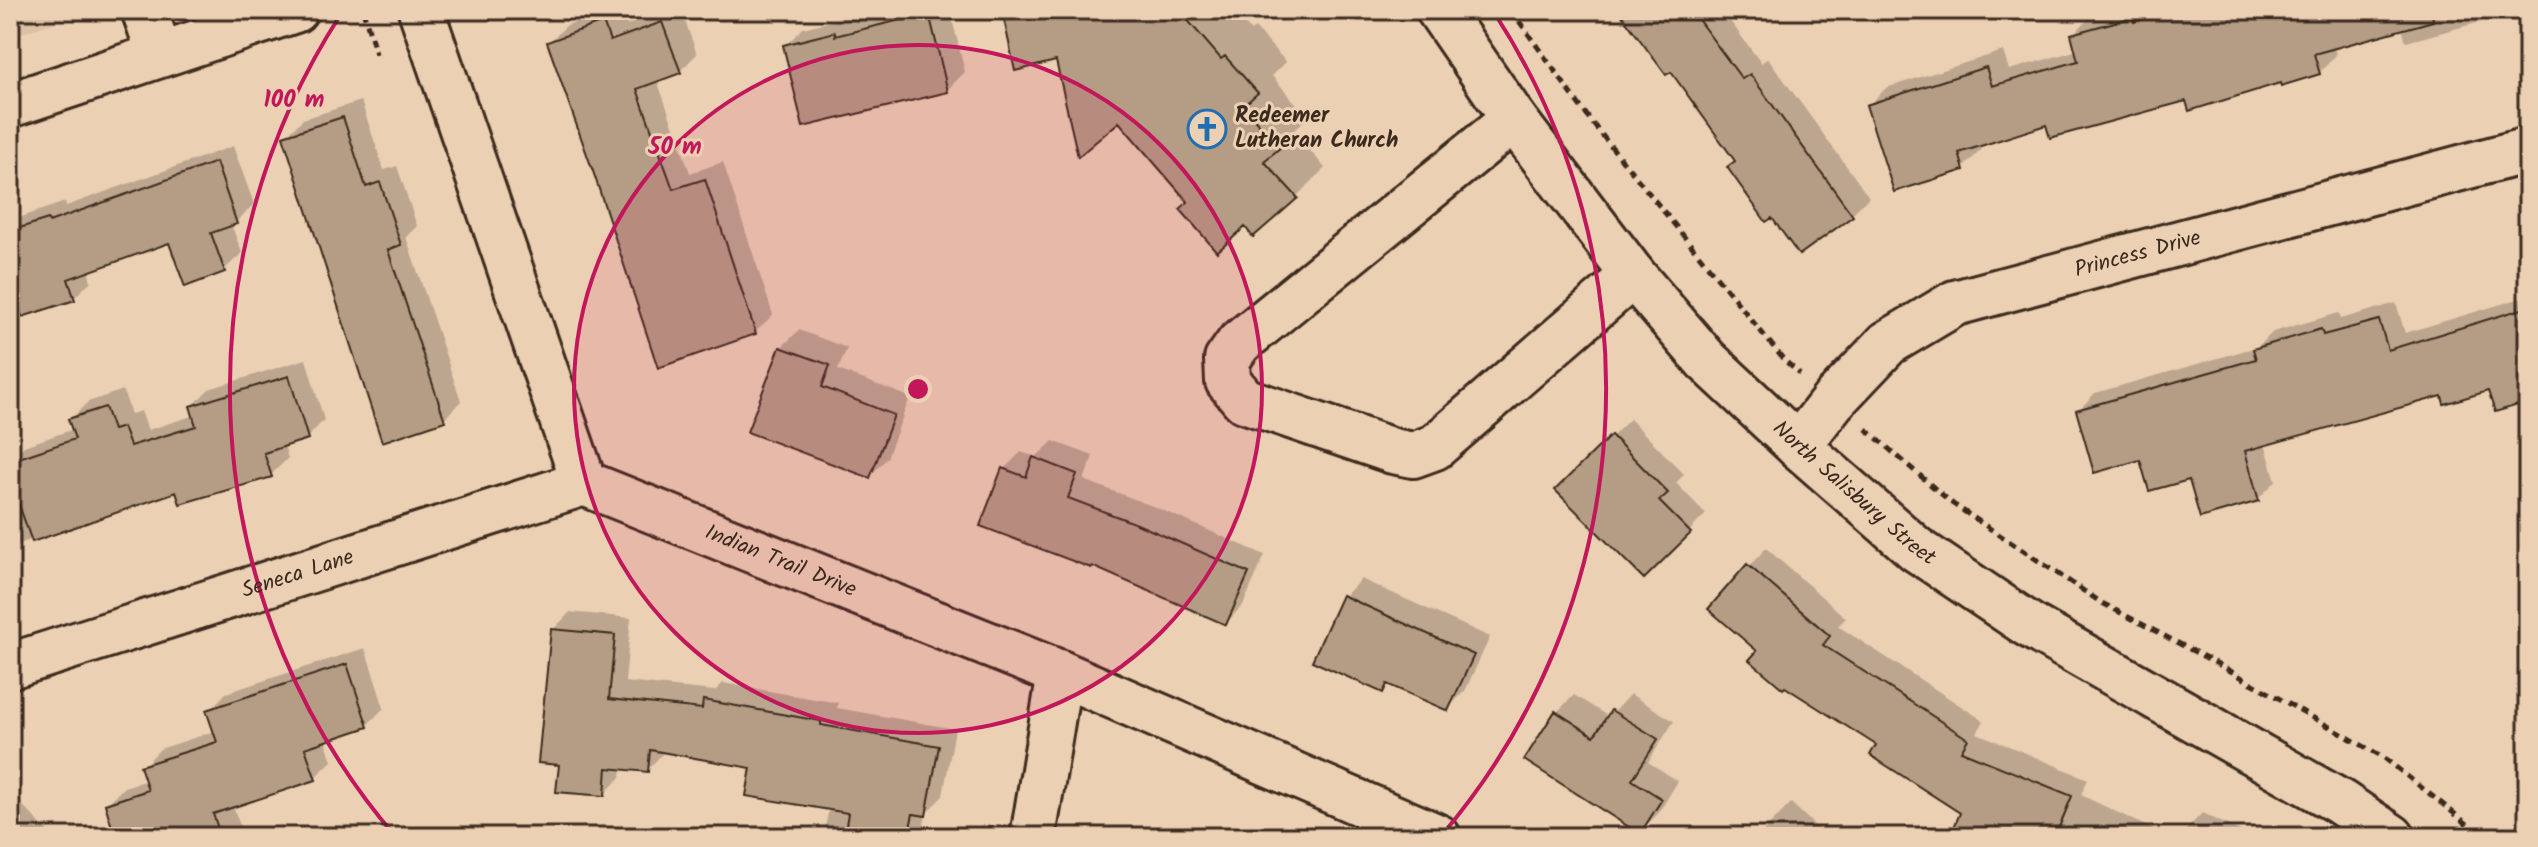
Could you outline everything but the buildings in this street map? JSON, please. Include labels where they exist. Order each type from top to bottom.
[{"type":"street","points":[[144,10],[160,54]]},
{"type":"street","points":[[10,105],[295,10]]},
{"type":"street","points":[[421,10],[584,483]]},
{"type":"street","name":"North Salisbury Street","points":[[1439,10],[1514,119],[1633,275],[1706,360],[1916,549],[2029,625],[2340,802],[2392,837]]},
{"type":"street","points":[[1514,119],[1239,343],[1227,360],[1228,381],[1244,400],[1413,455],[1435,447],[1633,275]]},
{"type":"street","name":"Princess Drive","points":[[1798,446],[1833,401],[1888,343],[1955,303],[2528,150]]},
{"type":"street","name":"Seneca Lane","points":[[10,666],[584,483]]},
{"type":"street","name":"Indian Trail Drive","points":[[584,483],[1060,673],[1438,837]]},
{"type":"street","points":[[1033,837],[1060,673]]},
{"type":"path","points":[[363,10],[376,54]]},
{"type":"path","points":[[1511,10],[1593,124],[1784,360],[1953,504],[2102,603],[2383,757],[2484,837]]},
{"type":"shaded area","points":[[10,10],[92,10],[10,37]]},
{"type":"place","name":"Redeemer Lutheran Church","points":[[1207,129]]}]
